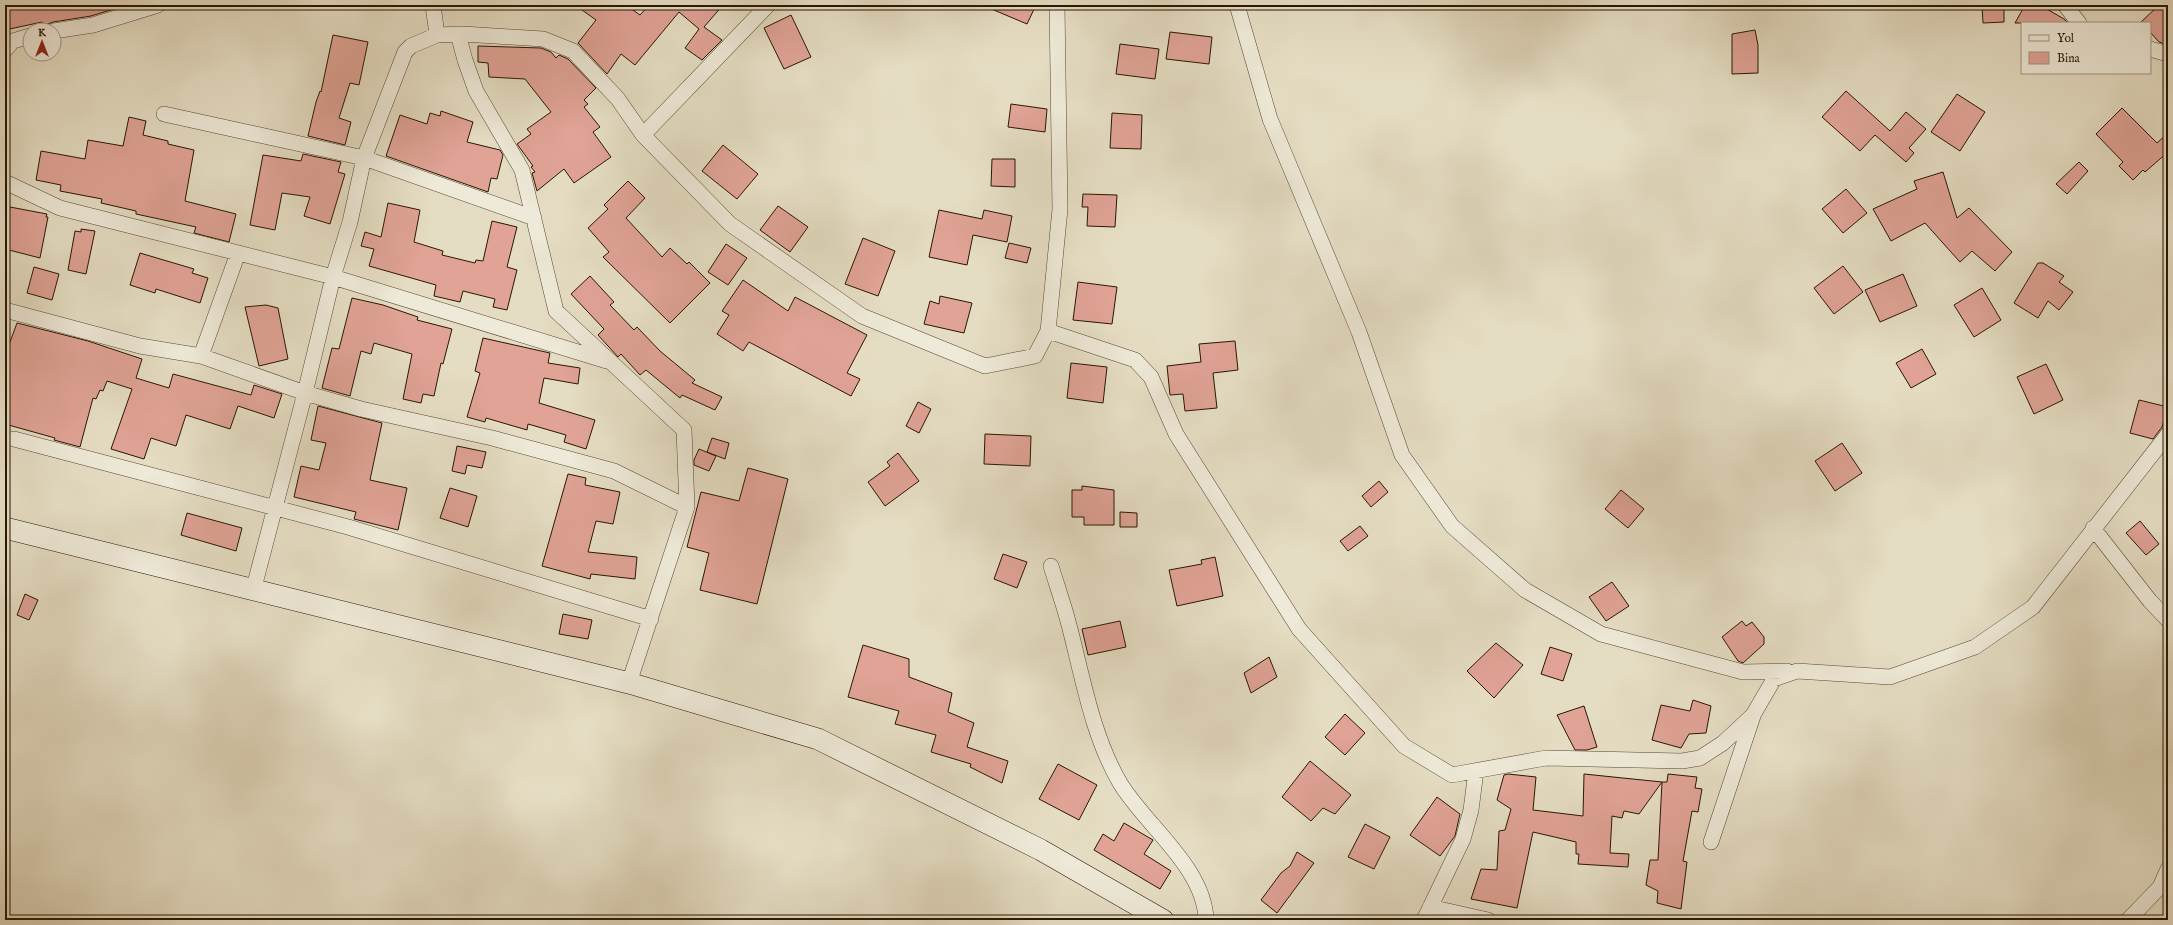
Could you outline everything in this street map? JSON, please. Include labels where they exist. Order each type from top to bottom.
[{"type":"street","points":[[62,31],[93,25],[158,5]]},
{"type":"street","points":[[432,5],[437,35]]},
{"type":"street","points":[[643,135],[768,5]]},
{"type":"street","points":[[253,591],[305,393],[333,277],[350,222],[364,158],[405,52],[411,46],[437,35],[458,34],[543,39],[573,51],[618,99],[643,135],[730,224],[862,316],[985,366],[1035,356],[1048,331],[1060,209],[1057,5]]},
{"type":"street","points":[[1237,5],[1270,119],[1359,332],[1402,455],[1452,526],[1525,590],[1601,634],[1743,672],[1797,671],[1890,677],[1976,647],[2033,607],[2093,528],[2168,434]]},
{"type":"street","points":[[2065,5],[2078,22]]},
{"type":"street","points":[[458,34],[476,91],[522,170],[556,311],[684,430],[687,507],[629,683]]},
{"type":"street","points":[[5,50],[13,41],[22,38]]},
{"type":"street","points":[[2151,49],[2168,54]]},
{"type":"street","points":[[164,114],[364,158],[534,218]]},
{"type":"street","points":[[5,182],[60,208],[333,277],[611,362]]},
{"type":"street","points":[[201,356],[238,253]]},
{"type":"street","points":[[5,310],[140,346],[201,356],[305,393],[361,409],[492,438],[614,471],[687,507]]},
{"type":"street","points":[[1048,331],[1135,360],[1151,377],[1176,434],[1299,629],[1404,746],[1452,775],[1546,758],[1682,761],[1700,758],[1723,743],[1753,715]]},
{"type":"street","points":[[14,438],[275,509],[348,527],[651,619]]},
{"type":"street","points":[[5,528],[253,591],[629,683],[818,739],[1041,850],[1162,920]]},
{"type":"street","points":[[2093,528],[2150,601],[2168,620]]},
{"type":"street","points":[[1051,566],[1069,624],[1086,695],[1101,742],[1120,783],[1146,819],[1182,860],[1200,892],[1206,920]]},
{"type":"street","points":[[1711,842],[1753,715],[1774,679],[1797,671]]},
{"type":"street","points":[[1476,771],[1472,810],[1463,839],[1427,913],[1488,920]]},
{"type":"street","points":[[2128,920],[2160,887],[2168,869]]},
{"type":"building","points":[[5,5],[116,5],[117,8],[91,16],[53,22],[22,22],[22,26],[5,30]]},
{"type":"building","points":[[575,5],[626,5],[640,15],[649,5],[723,5],[704,27],[722,40],[702,60],[685,48],[699,29],[679,12],[635,65],[621,54],[607,74],[578,43],[596,20]]},
{"type":"building","points":[[982,5],[1036,5],[1027,24]]},
{"type":"building","points":[[1982,5],[2004,5],[2004,22],[1983,23]]},
{"type":"building","points":[[2025,5],[2040,5],[2067,22],[2021,22],[2015,23]]},
{"type":"building","points":[[2159,5],[2168,5],[2168,45],[2159,42],[2151,33],[2151,22],[2141,22]]},
{"type":"building","points":[[791,15],[811,57],[784,69],[764,28]]},
{"type":"building","points":[[1755,30],[1758,45],[1758,73],[1732,74],[1732,34]]},
{"type":"building","points":[[1170,32],[1212,37],[1209,64],[1166,59]]},
{"type":"building","points":[[333,35],[368,42],[359,85],[350,83],[339,118],[351,122],[345,145],[308,136],[316,102],[320,91],[321,92]]},
{"type":"building","points":[[1120,44],[1159,49],[1155,79],[1116,74]]},
{"type":"building","points":[[478,46],[541,48],[551,52],[556,58],[559,55],[568,59],[596,88],[584,100],[588,104],[584,107],[600,127],[593,132],[611,157],[574,183],[564,169],[537,191],[532,173],[535,172],[531,167],[533,166],[517,144],[531,134],[527,129],[551,112],[525,79],[489,77],[488,63],[478,62]]},
{"type":"building","points":[[1846,91],[1890,131],[1906,112],[1926,129],[1909,148],[1914,153],[1906,162],[1875,135],[1860,151],[1822,117]]},
{"type":"building","points":[[1957,94],[1985,112],[1960,151],[1931,132]]},
{"type":"building","points":[[1011,104],[1047,109],[1045,132],[1008,127]]},
{"type":"building","points":[[2122,108],[2157,143],[2168,133],[2168,152],[2145,172],[2143,170],[2133,180],[2119,166],[2123,162],[2096,134]]},
{"type":"building","points":[[441,111],[473,122],[467,142],[500,150],[503,155],[497,179],[491,178],[488,192],[386,156],[400,115],[427,124],[430,113],[440,116]]},
{"type":"building","points":[[1112,113],[1142,115],[1141,149],[1110,148]]},
{"type":"building","points":[[129,117],[146,121],[143,135],[168,141],[168,144],[194,150],[185,201],[236,214],[229,242],[194,233],[196,227],[136,214],[136,211],[101,203],[102,199],[60,191],[61,185],[36,180],[41,151],[85,159],[88,140],[123,146]]},
{"type":"building","points":[[723,145],[758,174],[737,199],[702,171]]},
{"type":"building","points":[[303,154],[341,162],[338,172],[345,174],[330,224],[304,216],[310,197],[282,193],[275,230],[250,225],[263,155],[301,161]]},
{"type":"building","points":[[992,159],[1015,159],[1015,187],[991,186]]},
{"type":"building","points":[[2079,162],[2088,171],[2067,194],[2056,184]]},
{"type":"building","points":[[1943,172],[1957,218],[1969,208],[2012,252],[1995,271],[1972,251],[1960,262],[1925,223],[1891,241],[1873,209],[1917,189],[1914,181]]},
{"type":"building","points":[[628,181],[645,198],[626,218],[662,257],[670,248],[687,264],[689,262],[710,283],[670,323],[603,257],[609,252],[588,228],[608,209],[604,205]]},
{"type":"building","points":[[1846,189],[1867,213],[1843,233],[1822,209]]},
{"type":"building","points":[[1083,194],[1117,195],[1115,227],[1087,226],[1088,207],[1082,207]]},
{"type":"building","points":[[388,203],[420,210],[414,242],[443,251],[442,255],[475,263],[476,260],[483,261],[492,221],[517,227],[507,267],[517,270],[507,310],[493,307],[495,299],[463,291],[460,302],[434,296],[436,285],[369,266],[374,249],[361,246],[365,232],[381,237]]},
{"type":"building","points":[[778,206],[808,227],[790,252],[760,230]]},
{"type":"building","points":[[10,207],[47,214],[46,217],[48,217],[40,258],[5,249],[5,234]]},
{"type":"building","points":[[939,210],[982,219],[984,210],[1012,216],[1007,242],[973,235],[967,265],[929,257]]},
{"type":"building","points":[[81,229],[95,231],[86,274],[68,270],[75,231],[81,232]]},
{"type":"building","points":[[863,238],[895,251],[878,296],[845,284]]},
{"type":"building","points":[[1009,243],[1031,248],[1027,263],[1005,258]]},
{"type":"building","points":[[726,244],[747,258],[728,285],[708,272]]},
{"type":"building","points":[[140,253],[194,269],[192,273],[208,278],[200,303],[156,289],[155,293],[130,285]]},
{"type":"building","points":[[2038,263],[2043,263],[2064,276],[2059,282],[2073,292],[2059,310],[2048,301],[2038,318],[2014,303]]},
{"type":"building","points":[[1843,266],[1863,292],[1834,314],[1814,288]]},
{"type":"building","points":[[34,267],[59,274],[52,300],[27,293]]},
{"type":"building","points":[[1903,274],[1917,306],[1880,322],[1865,290]]},
{"type":"building","points":[[590,276],[614,302],[610,305],[634,330],[637,327],[660,351],[695,380],[692,383],[722,397],[715,410],[682,395],[680,398],[646,370],[640,375],[621,354],[618,357],[598,335],[604,329],[571,294]]},
{"type":"building","points":[[743,280],[788,311],[795,297],[867,335],[847,373],[860,379],[851,396],[749,342],[743,351],[717,334],[729,315],[722,311]]},
{"type":"building","points":[[1078,282],[1117,287],[1112,324],[1073,320]]},
{"type":"building","points":[[1982,288],[2001,320],[1974,337],[1954,305]]},
{"type":"building","points":[[940,296],[972,303],[964,333],[924,324],[930,301],[939,304]]},
{"type":"building","points":[[352,298],[383,305],[418,317],[417,320],[452,329],[443,364],[441,363],[434,396],[423,394],[421,403],[403,399],[412,354],[374,343],[371,354],[361,351],[350,396],[322,388],[332,348],[339,349]]},
{"type":"building","points":[[266,305],[278,308],[288,359],[259,366],[245,307]]},
{"type":"building","points":[[17,323],[88,341],[142,359],[136,378],[169,388],[173,374],[251,395],[254,385],[282,394],[274,418],[238,406],[230,429],[186,415],[176,446],[151,438],[144,459],[111,449],[132,389],[107,381],[103,391],[100,390],[96,399],[93,398],[80,447],[54,440],[55,438],[5,424],[5,345],[8,346]]},
{"type":"building","points":[[483,338],[550,353],[548,363],[580,368],[578,384],[544,378],[539,403],[595,420],[586,449],[564,442],[566,435],[528,424],[527,430],[486,418],[485,422],[467,417],[480,373],[475,371]]},
{"type":"building","points":[[1235,341],[1238,370],[1213,373],[1217,408],[1185,411],[1183,394],[1170,395],[1167,366],[1201,362],[1199,344]]},
{"type":"building","points":[[1922,349],[1936,374],[1911,388],[1896,363]]},
{"type":"building","points":[[1071,363],[1107,367],[1103,403],[1067,398]]},
{"type":"building","points":[[2046,364],[2063,400],[2034,414],[2017,377]]},
{"type":"building","points":[[2139,400],[2168,407],[2162,427],[2153,439],[2130,433]]},
{"type":"building","points":[[918,402],[931,409],[919,433],[906,426]]},
{"type":"building","points":[[318,406],[382,423],[370,480],[407,488],[398,530],[354,519],[356,512],[294,497],[301,466],[319,470],[326,443],[311,440]]},
{"type":"building","points":[[985,434],[1031,436],[1030,466],[984,464]]},
{"type":"building","points":[[712,438],[729,443],[725,459],[707,452]]},
{"type":"building","points":[[1842,443],[1862,473],[1835,491],[1815,461]]},
{"type":"building","points":[[457,446],[486,452],[482,468],[467,465],[465,474],[452,471]]},
{"type":"building","points":[[699,449],[716,456],[709,471],[694,465],[694,460]]},
{"type":"building","points":[[898,453],[919,481],[885,506],[868,482],[890,466],[887,462]]},
{"type":"building","points":[[748,468],[788,479],[757,604],[700,590],[709,553],[687,547],[701,492],[739,501]]},
{"type":"building","points":[[568,474],[586,478],[585,485],[620,492],[613,524],[596,521],[588,552],[637,557],[635,579],[591,574],[590,579],[542,566]]},
{"type":"building","points":[[1379,481],[1388,492],[1371,507],[1362,496]]},
{"type":"building","points":[[1082,486],[1114,490],[1114,525],[1084,525],[1084,517],[1072,517],[1072,490],[1082,490]]},
{"type":"building","points":[[450,488],[477,496],[468,527],[440,518]]},
{"type":"building","points":[[1621,490],[1644,509],[1628,528],[1605,509]]},
{"type":"building","points":[[1120,512],[1137,513],[1137,527],[1120,527]]},
{"type":"building","points":[[187,513],[242,528],[236,551],[181,535]]},
{"type":"building","points":[[2140,521],[2159,544],[2146,555],[2126,533]]},
{"type":"building","points":[[1360,526],[1368,536],[1348,551],[1340,541]]},
{"type":"building","points":[[1003,554],[1027,562],[1017,588],[994,579]]},
{"type":"building","points":[[1215,557],[1223,596],[1177,606],[1169,570],[1202,564],[1201,560]]},
{"type":"building","points":[[1612,582],[1629,606],[1606,621],[1589,597]]},
{"type":"building","points":[[25,594],[38,600],[29,620],[17,615]]},
{"type":"building","points":[[563,614],[592,620],[588,639],[559,634]]},
{"type":"building","points":[[1120,621],[1126,647],[1088,655],[1082,629]]},
{"type":"building","points":[[1742,621],[1746,626],[1752,622],[1764,637],[1764,644],[1743,663],[1738,661],[1722,637]]},
{"type":"building","points":[[1496,643],[1523,665],[1494,698],[1467,671]]},
{"type":"building","points":[[863,645],[909,659],[909,677],[952,693],[948,712],[974,723],[967,747],[1008,761],[1002,783],[970,767],[971,764],[931,752],[936,735],[895,724],[899,711],[848,697]]},
{"type":"building","points":[[1550,647],[1572,654],[1563,681],[1541,674]]},
{"type":"building","points":[[1269,657],[1277,677],[1251,693],[1244,673]]},
{"type":"building","points":[[1693,700],[1711,706],[1706,733],[1689,734],[1681,748],[1652,740],[1661,705],[1690,711]]},
{"type":"building","points":[[1584,706],[1597,747],[1587,750],[1575,750],[1557,715]]},
{"type":"building","points":[[1345,714],[1365,733],[1345,755],[1325,737]]},
{"type":"building","points":[[1310,761],[1351,795],[1335,814],[1323,808],[1311,821],[1282,797]]},
{"type":"building","points":[[1058,764],[1097,785],[1079,820],[1039,799]]},
{"type":"building","points":[[1508,774],[1536,777],[1533,810],[1583,816],[1584,774],[1662,782],[1639,814],[1624,811],[1622,818],[1612,816],[1610,853],[1629,854],[1628,867],[1578,864],[1579,854],[1576,854],[1576,842],[1533,832],[1517,908],[1471,899],[1481,869],[1497,870],[1499,831],[1505,830],[1511,809],[1497,800],[1504,775]]},
{"type":"building","points":[[1668,774],[1697,777],[1695,788],[1702,789],[1698,812],[1692,811],[1683,861],[1687,862],[1681,909],[1657,903],[1658,891],[1646,885],[1650,860],[1658,860],[1662,782],[1667,782]]},
{"type":"building","points":[[1437,797],[1460,814],[1455,836],[1440,856],[1410,835]]},
{"type":"building","points":[[1124,823],[1153,840],[1144,854],[1171,871],[1160,889],[1094,850],[1103,834],[1114,841]]},
{"type":"building","points":[[1365,824],[1390,837],[1374,869],[1348,857]]},
{"type":"building","points":[[1297,852],[1314,863],[1277,913],[1261,900],[1281,873],[1290,866]]}]
